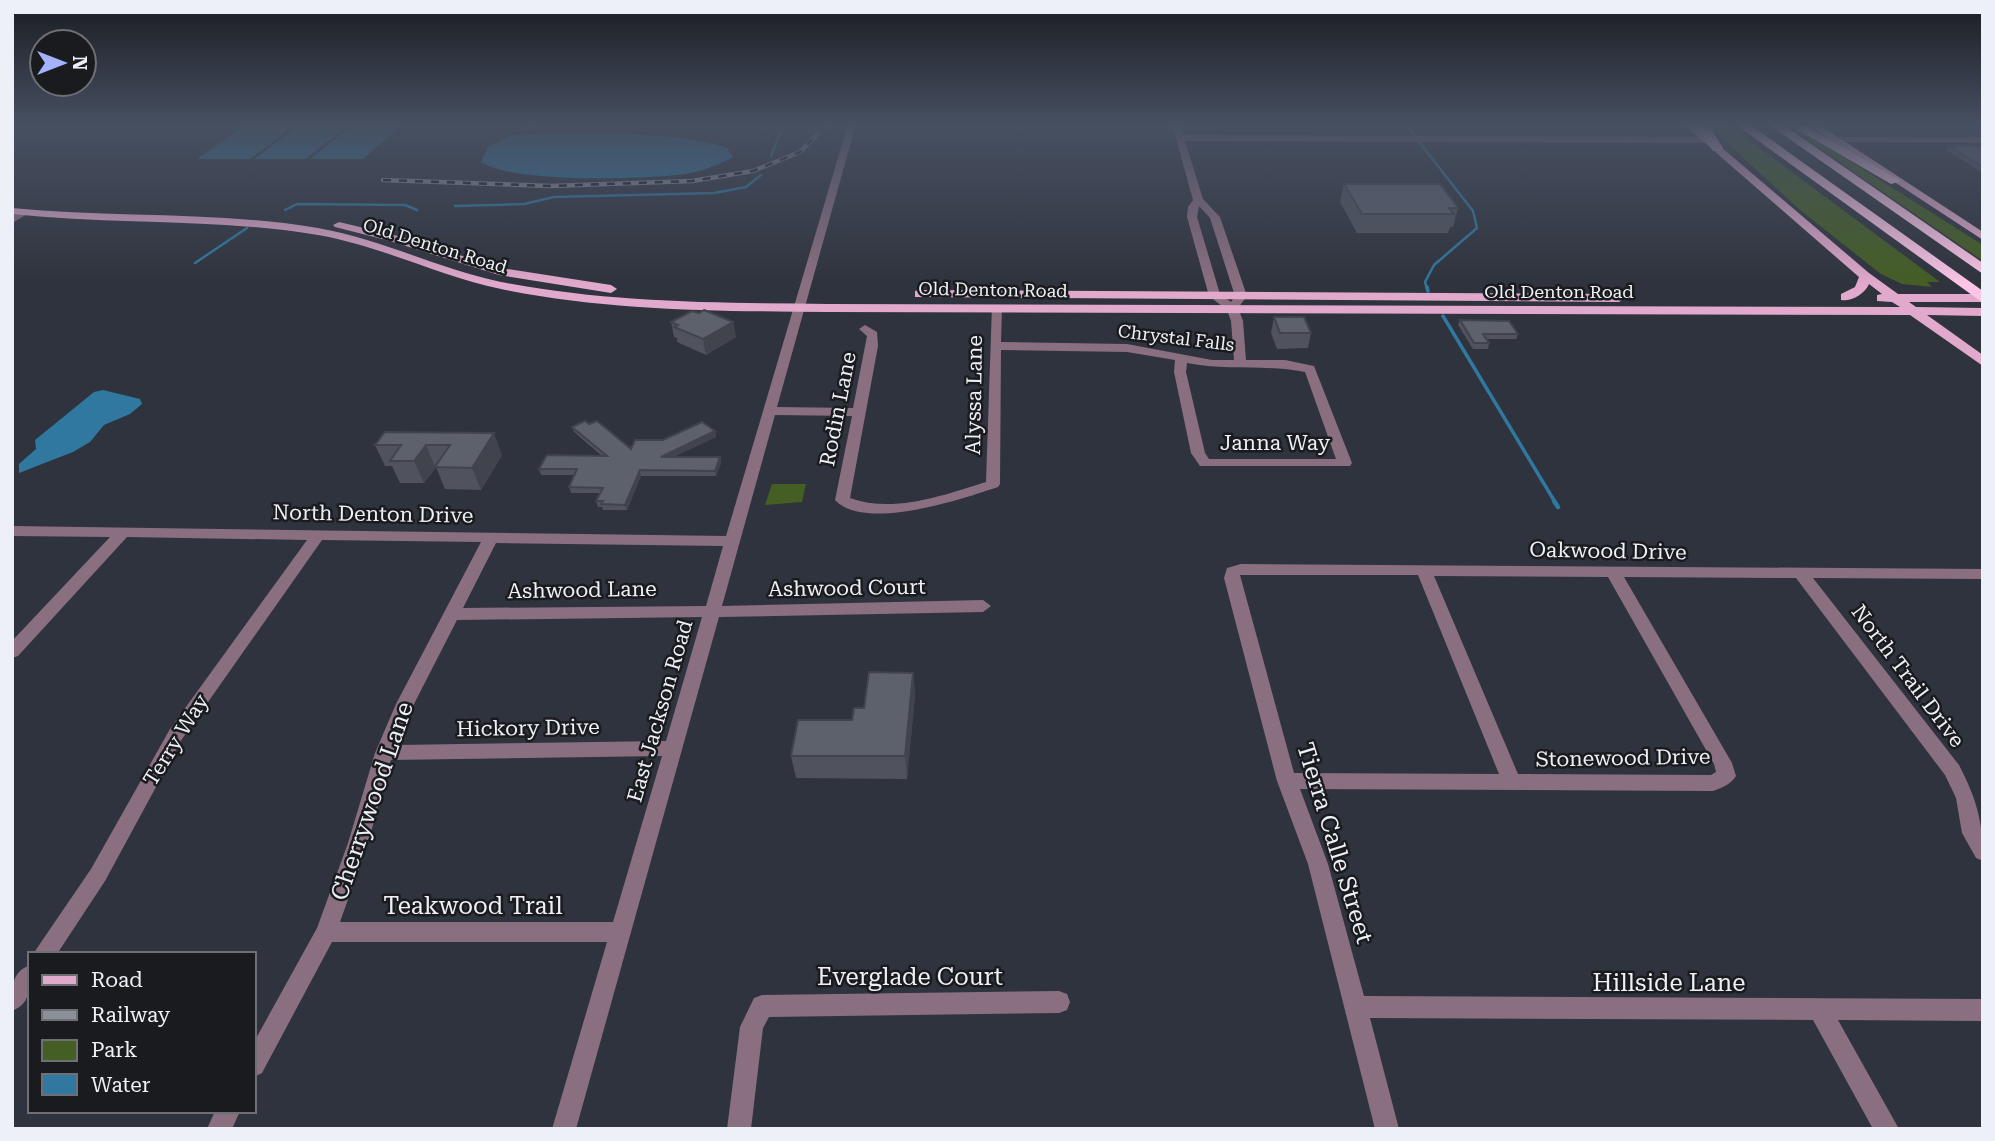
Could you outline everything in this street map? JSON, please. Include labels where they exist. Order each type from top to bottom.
[{"type":"highway","points":[[1815,177],[1983,298]]},
{"type":"highway","points":[[1850,177],[1983,270]]},
{"type":"highway","points":[[1888,177],[1895,181]]},
{"type":"main road","points":[[1751,177],[1864,276],[1983,362]]},
{"type":"main road","points":[[1890,177],[1983,237]]},
{"type":"main road","name":"Old Denton Road","points":[[12,199],[74,207],[264,214],[394,238],[499,271],[572,284],[693,294],[996,307],[1983,312]]},
{"type":"main road","points":[[18,212],[74,207]]},
{"type":"main road","name":"Old Denton Road","points":[[18,212],[259,224],[323,233],[375,246],[460,276],[568,296],[655,304],[1215,296],[1893,298],[1957,293],[1983,298]]},
{"type":"main road","points":[[375,246],[394,238]]},
{"type":"main road","points":[[1864,276],[1906,287],[1957,293],[1983,289]]},
{"type":"main road","points":[[1845,297],[1861,289],[1864,276]]},
{"type":"main road","points":[[1547,297],[1558,310]]},
{"type":"main road","points":[[1706,298],[1718,310]]},
{"type":"main road","points":[[1952,341],[1950,331],[1954,324],[1983,321]]},
{"type":"street","name":"East Jackson Road","points":[[564,1129],[837,177]]},
{"type":"street","points":[[1191,177],[1198,200],[1215,217],[1241,296],[1232,308]]},
{"type":"street","points":[[1198,200],[1193,207],[1192,216],[1215,296],[1232,308],[1237,321],[1240,363]]},
{"type":"street","points":[[12,220],[18,212]]},
{"type":"street","name":"Alyssa Lane","points":[[842,500],[856,507],[934,502],[993,484],[996,307]]},
{"type":"street","name":"Rodin Lane","points":[[842,500],[872,346],[873,335],[865,329]]},
{"type":"street","name":"Chrystal Falls","points":[[996,346],[1111,347],[1213,364],[1284,364],[1310,369],[1345,463]]},
{"type":"street","name":"Janna Way","points":[[1181,357],[1180,372],[1198,453],[1205,463],[1345,463]]},
{"type":"street","points":[[769,411],[858,412]]},
{"type":"street","name":"North Denton Drive","points":[[12,531],[732,541]]},
{"type":"street","points":[[12,652],[124,531]]},
{"type":"street","name":"Terry Way","points":[[45,952],[98,875],[176,734],[319,534]]},
{"type":"street","name":"Cherrywood Lane","points":[[256,1061],[326,932],[358,843],[384,752],[405,704],[491,537]]},
{"type":"street","name":"Oakwood Drive","points":[[1233,572],[1241,569],[1983,574]]},
{"type":"street","points":[[1424,571],[1512,782]]},
{"type":"street","name":"Tierra Calle Street","points":[[1233,572],[1232,578],[1287,782],[1318,864],[1387,1129]]},
{"type":"street","name":"Stonewood Drive","points":[[1287,782],[1713,783],[1726,776],[1723,763],[1613,572]]},
{"type":"street","name":"North Trail Drive","points":[[1800,572],[1952,770],[1966,798],[1972,833],[1983,852]]},
{"type":"street","name":"Ashwood Court","points":[[712,609],[849,611],[983,606]]},
{"type":"street","name":"Ashwood Lane","points":[[452,614],[712,609]]},
{"type":"street","name":"Hickory Drive","points":[[384,752],[673,748]]},
{"type":"street","name":"Teakwood Trail","points":[[326,932],[620,932]]},
{"type":"street","points":[[12,1000],[28,978]]},
{"type":"street","name":"Everglade Court","points":[[739,1129],[752,1027],[762,1006],[1059,1002]]},
{"type":"street","name":"Hillside Lane","points":[[1356,1007],[1983,1010]]},
{"type":"street","points":[[1820,1010],[1887,1129]]},
{"type":"street","points":[[219,1129],[228,1113]]},
{"type":"green space","points":[[1765,177],[1799,177],[1940,282],[1927,282],[1932,287],[1902,284],[1881,274],[1800,210]]},
{"type":"green space","points":[[1861,177],[1875,177],[1983,245],[1983,261]]},
{"type":"green space","points":[[772,484],[806,484],[802,502],[765,505]]},
{"type":"water","points":[[565,177],[625,177],[605,178]]},
{"type":"water","points":[[103,390],[140,399],[142,404],[130,414],[104,425],[90,442],[73,452],[19,473],[19,464],[36,449],[35,440],[94,392]]},
{"type":"building","points":[[1344,184],[1440,184],[1458,208],[1449,208],[1454,214],[1362,214]]},
{"type":"building","points":[[704,310],[733,322],[703,339],[674,327],[678,325],[671,322],[692,311],[699,313]]},
{"type":"building","points":[[1274,317],[1304,317],[1311,333],[1280,333]]},
{"type":"building","points":[[1460,320],[1509,321],[1518,334],[1483,334],[1489,343],[1474,343]]},
{"type":"building","points":[[585,421],[589,424],[597,421],[631,449],[635,440],[663,440],[702,422],[715,431],[661,457],[720,457],[715,471],[640,470],[625,505],[601,504],[603,501],[596,501],[603,488],[569,487],[577,469],[539,469],[547,455],[607,456],[572,427]]},
{"type":"building","points":[[385,432],[494,433],[472,468],[435,467],[450,445],[426,445],[414,461],[390,461],[401,445],[375,445]]},
{"type":"building","points":[[869,672],[913,673],[905,756],[791,756],[798,720],[852,720],[854,708],[864,708]]},
{"type":"waterway","points":[[455,206],[524,204],[554,197],[714,193],[746,187],[758,177]]},
{"type":"waterway","points":[[1427,289],[1425,282],[1434,265],[1477,228],[1473,211],[1447,177]]},
{"type":"waterway","points":[[285,210],[297,204],[405,205],[417,210]]},
{"type":"waterway","points":[[195,263],[247,228]]},
{"type":"waterway","points":[[1427,287],[1428,291]]},
{"type":"waterway","points":[[1443,316],[1555,502]]},
{"type":"waterway","points":[[1554,501],[1558,507]]},
{"type":"railway","points":[[383,180],[551,186],[692,181],[715,177]]}]
